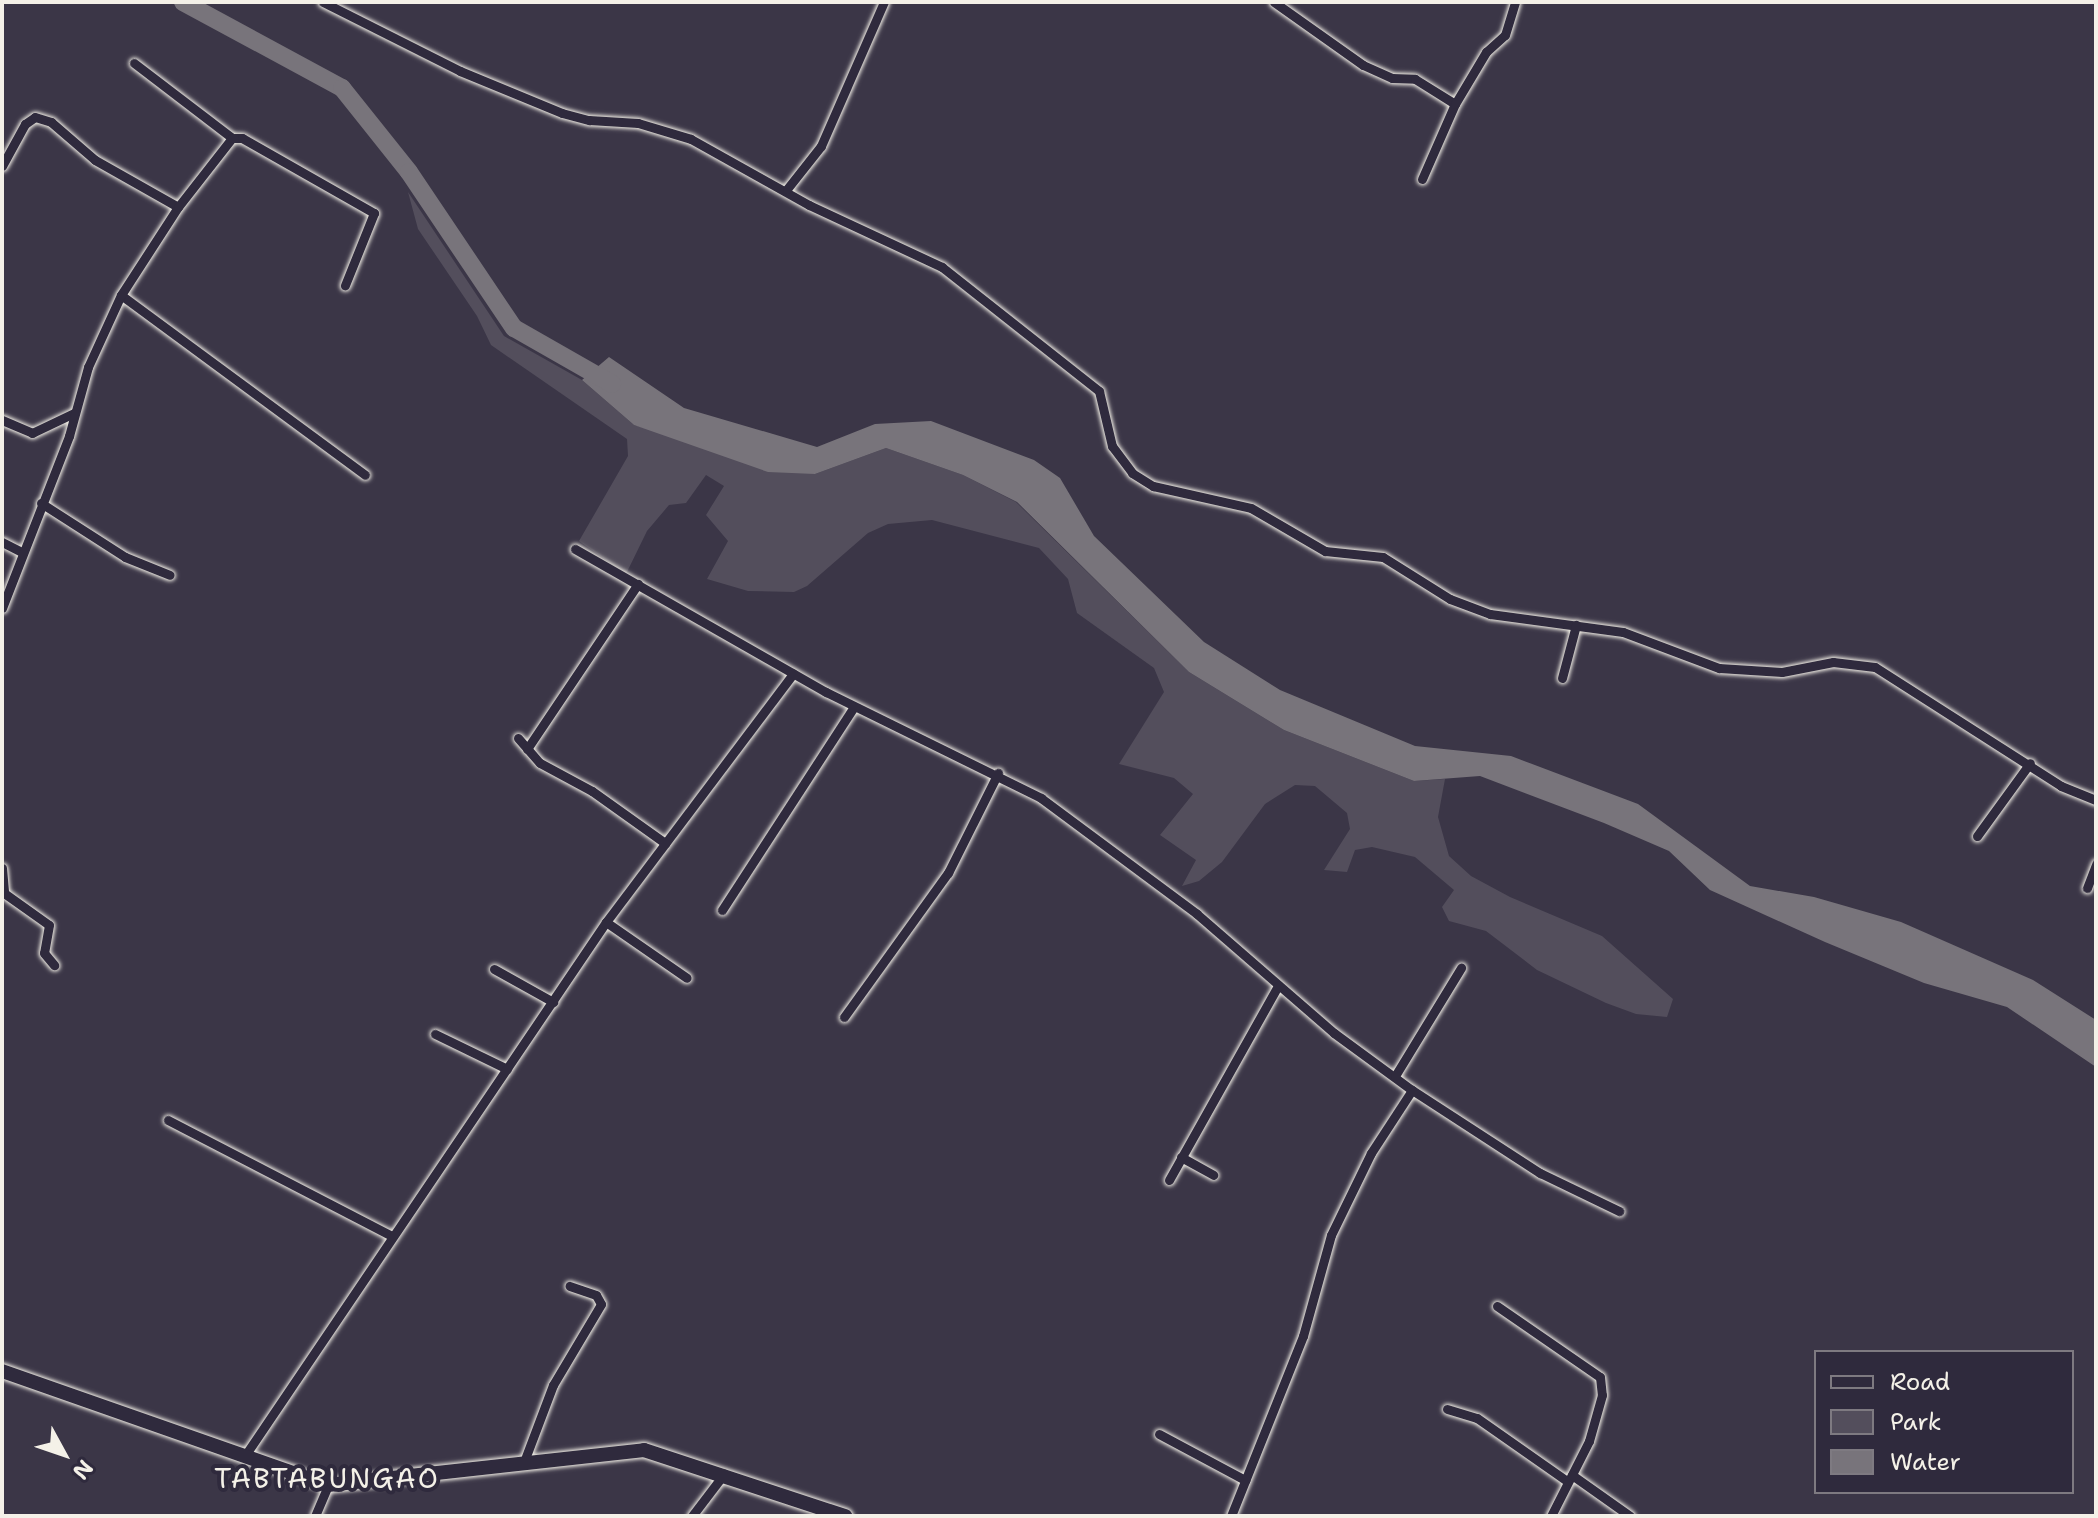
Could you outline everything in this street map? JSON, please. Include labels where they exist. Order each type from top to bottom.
[{"type":"street","points":[[323,2],[460,71],[547,107],[589,120],[668,130],[787,189],[809,205],[942,267],[1095,388],[1112,446],[1138,478],[1178,495],[1251,508],[1325,551],[1383,557],[1474,609],[1623,632],[1730,670],[1782,672],[1833,662],[1875,667],[2030,763],[2061,786],[2096,800]]},
{"type":"street","points":[[787,189],[821,146],[884,2]]},
{"type":"street","points":[[1274,2],[1363,65],[1392,78],[1415,79],[1455,104]]},
{"type":"street","points":[[1422,179],[1455,104],[1486,52],[1505,35],[1515,2]]},
{"type":"street","points":[[134,63],[232,138],[242,138],[374,213],[345,285]]},
{"type":"street","points":[[2,166],[25,124],[35,117],[51,122],[95,160],[178,207]]},
{"type":"street","points":[[2,608],[88,367],[121,295],[178,207],[232,138]]},
{"type":"street","points":[[121,295],[365,475]]},
{"type":"street","points":[[2,420],[32,433],[74,413]]},
{"type":"street","points":[[41,503],[125,557],[170,575]]},
{"type":"street","points":[[2,542],[22,552]]},
{"type":"street","points":[[575,549],[854,707],[998,773],[1135,865],[1278,986],[1412,1090],[1540,1173],[1619,1211]]},
{"type":"street","points":[[527,749],[638,584]]},
{"type":"street","points":[[1562,678],[1576,625]]},
{"type":"street","points":[[244,1457],[606,922],[793,674]]},
{"type":"street","points":[[722,910],[854,707]]},
{"type":"street","points":[[518,738],[527,749],[665,843]]},
{"type":"street","points":[[1977,836],[2030,763]]},
{"type":"street","points":[[844,1017],[948,873],[998,773]]},
{"type":"street","points":[[2087,888],[2096,864]]},
{"type":"street","points":[[2,868],[4,893],[49,925],[44,953],[54,965]]},
{"type":"street","points":[[606,922],[687,978]]},
{"type":"street","points":[[1395,1076],[1461,968]]},
{"type":"street","points":[[494,969],[553,1002]]},
{"type":"street","points":[[1169,1180],[1278,986]]},
{"type":"street","points":[[435,1034],[507,1069]]},
{"type":"street","points":[[1231,1516],[1303,1336],[1331,1235],[1371,1153],[1412,1090]]},
{"type":"street","points":[[168,1120],[392,1236]]},
{"type":"street","points":[[1181,1157],[1213,1175]]},
{"type":"street","points":[[525,1459],[553,1385],[601,1304],[596,1295],[570,1286]]},
{"type":"street","points":[[1497,1306],[1600,1377],[1596,1421],[1551,1516]]},
{"type":"street","points":[[2,1371],[328,1485],[525,1459],[644,1450],[845,1516]]},
{"type":"street","points":[[1447,1409],[1477,1418],[1630,1516]]},
{"type":"street","points":[[1159,1434],[1245,1480]]},
{"type":"street","points":[[692,1516],[724,1474]]},
{"type":"street","points":[[315,1516],[328,1485]]},
{"type":"green space","points":[[408,192],[504,336],[582,380],[634,425],[815,474],[886,448],[963,475],[1016,502],[1189,672],[1284,730],[1414,781],[1445,779],[1438,817],[1449,856],[1471,876],[1510,897],[1602,936],[1673,999],[1667,1017],[1636,1014],[1606,1003],[1537,970],[1486,931],[1449,921],[1442,907],[1454,890],[1415,857],[1372,847],[1355,850],[1347,872],[1324,870],[1350,829],[1347,813],[1315,786],[1295,785],[1265,804],[1222,862],[1199,881],[1182,886],[1196,860],[1160,835],[1193,794],[1174,778],[1119,764],[1164,692],[1154,668],[1077,613],[1068,579],[1039,548],[932,520],[888,524],[868,533],[807,586],[794,592],[748,591],[707,579],[728,541],[706,515],[724,486],[706,475],[686,503],[669,505],[647,531],[626,574],[579,541],[628,456],[627,439],[491,345],[477,316],[418,229]]},
{"type":"water","points":[[609,357],[684,408],[817,447],[875,424],[931,421],[1034,460],[1060,478],[1094,536],[1204,642],[1280,690],[1415,746],[1511,756],[1638,804],[1750,886],[1814,897],[1901,922],[2033,980],[2096,1020],[2096,1067],[2007,1007],[1924,983],[1710,890],[1669,851],[1604,823],[1480,776],[1414,781],[1284,730],[1189,672],[1017,502],[963,475],[886,448],[815,474],[768,472],[634,425],[582,380]]},
{"type":"waterway","points":[[183,2],[342,88],[409,172],[514,328],[612,384]]},
{"type":"district","name":"TABTABUNGAO","points":[[327,1478]]}]
